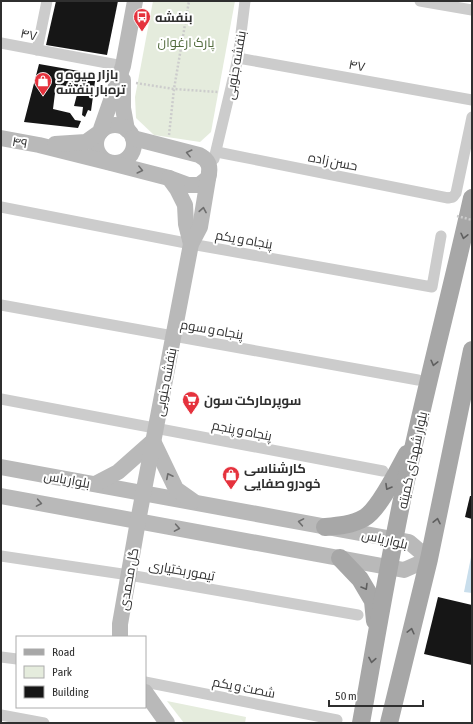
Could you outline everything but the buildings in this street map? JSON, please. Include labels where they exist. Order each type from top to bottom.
[{"type":"main road","name":"بلوار شهدای کمیته","points":[[361,723],[377,635],[383,566],[388,538],[415,441],[472,198]]},
{"type":"main road","points":[[389,723],[429,559],[472,350]]},
{"type":"main road","points":[[325,527],[355,522],[369,515],[383,496],[415,441]]},
{"type":"main road","points":[[340,558],[360,579],[372,601],[377,635]]},
{"type":"street","points":[[37,50],[47,1]]},
{"type":"street","points":[[123,74],[96,141],[97,151],[102,159],[111,163],[121,162],[129,156],[133,148],[123,108],[123,74],[135,1]]},
{"type":"street","name":"بنفشه جنوبی","points":[[138,521],[191,244],[200,227],[210,173],[217,152],[238,58],[245,1]]},
{"type":"street","points":[[420,1],[472,10]]},
{"type":"street","name":"۴۷","points":[[1,43],[37,50],[123,74]]},
{"type":"street","name":"۴۷","points":[[238,58],[472,100]]},
{"type":"street","name":"حسن زاده","points":[[217,152],[448,198],[456,193],[472,117]]},
{"type":"street","points":[[108,126],[118,126],[130,134],[168,147],[199,155],[204,158],[210,167],[210,173],[204,182],[193,186],[169,178],[39,145],[86,142],[108,126]]},
{"type":"street","name":"۴۹","points":[[1,138],[39,145]]},
{"type":"street","name":"بنفشه جنوبی","points":[[169,178],[177,189],[184,205],[186,224],[191,244]]},
{"type":"street","name":"پنجاه و یکم","points":[[1,207],[191,244],[432,287],[441,236]]},
{"type":"street","name":"پنجاه و سوم","points":[[1,305],[418,380]]},
{"type":"street","name":"پنجاه و پنجم","points":[[1,399],[155,434],[383,471]]},
{"type":"street","points":[[95,484],[118,472],[155,434],[176,489],[196,503]]},
{"type":"street","name":"بلوار یاس","points":[[1,467],[409,542],[429,559],[404,570],[1,496]]},
{"type":"street","name":"گل محمدی","points":[[120,636],[120,624],[130,575],[138,521]]},
{"type":"street","name":"تیمور بختیاری","points":[[1,556],[130,575],[358,615]]},
{"type":"street","points":[[1,657],[16,660]]},
{"type":"street","name":"شصت و یکم","points":[[146,682],[337,720]]},
{"type":"street","points":[[146,693],[167,723]]},
{"type":"street","points":[[1,715],[44,723]]},
{"type":"path","points":[[168,147],[174,89],[189,1]]},
{"type":"path","points":[[123,74],[174,89],[230,92]]},
{"type":"path","points":[[457,216],[472,220]]},
{"type":"green space","name":"پارک ارغوان","points":[[153,1],[235,1],[211,132],[200,142],[154,135],[136,118],[135,97]]},
{"type":"green space","points":[[167,701],[246,717],[245,723],[184,723]]},
{"type":"water","points":[[472,552],[472,593],[464,592]]},
{"type":"place","name":"بنفشه","points":[[142,32]]},
{"type":"place","name":"بازار میوه و تره‌بار بنفشه","points":[[43,96]]},
{"type":"place","name":"سوپرمارکت سون","points":[[191,415]]},
{"type":"place","name":"کارشناسی خودرو صفایی","points":[[231,490]]}]
